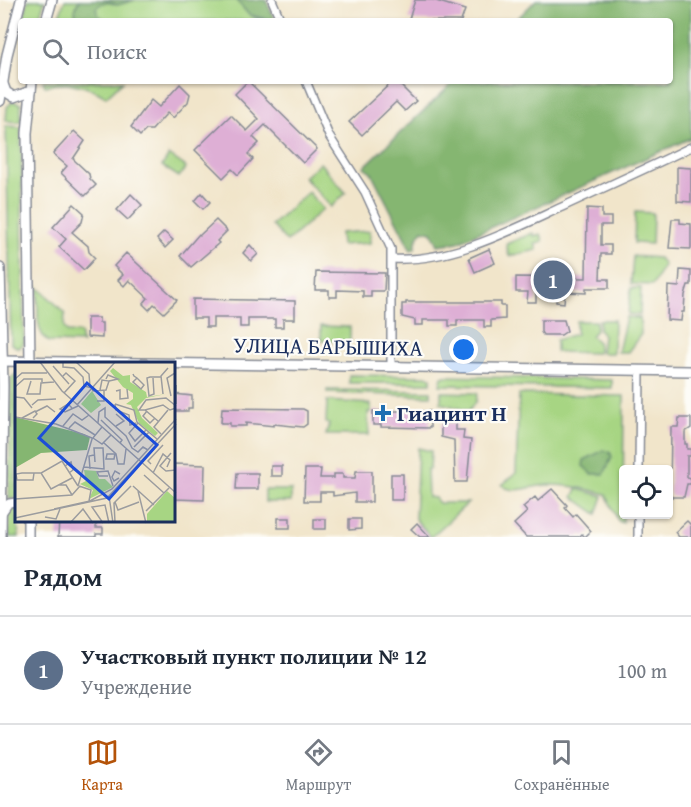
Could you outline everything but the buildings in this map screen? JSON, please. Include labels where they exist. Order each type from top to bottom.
[{"type":"main road","points":[[13,0],[16,15]]},
{"type":"main road","points":[[0,101],[2,81],[21,0]]},
{"type":"main road","points":[[47,18],[52,0]]},
{"type":"main road","points":[[2,81],[6,92],[11,96],[22,96],[31,86]]},
{"type":"main road","points":[[30,362],[27,156],[31,86]]},
{"type":"main road","points":[[0,268],[1,537]]},
{"type":"main road","name":"УЛИЦА БАРЫШИХА","points":[[1,361],[30,362]]},
{"type":"main road","name":"УЛИЦА БАРЫШИХА","points":[[176,364],[691,371]]},
{"type":"main road","points":[[27,537],[28,522]]},
{"type":"street","points":[[272,0],[280,18]]},
{"type":"street","points":[[307,84],[336,149],[357,178],[389,241],[393,259],[391,366]]},
{"type":"street","points":[[393,259],[411,260],[436,256],[498,235],[691,147]]},
{"type":"street","points":[[639,465],[640,370]]},
{"type":"street","points":[[2,513],[9,503],[15,502]]},
{"type":"street","points":[[638,519],[638,537]]},
{"type":"green space","points":[[28,0],[45,0],[39,18],[24,18]]},
{"type":"green space","points":[[65,0],[80,0],[75,7],[76,18],[58,18]]},
{"type":"green space","points":[[80,0],[135,0],[117,5],[106,2],[101,4],[96,8],[98,15],[102,18],[76,18],[75,7]]},
{"type":"green space","points":[[135,0],[236,0],[255,18],[102,18],[95,8],[106,2],[117,5]]},
{"type":"green space","points":[[236,0],[266,0],[274,18],[262,18],[249,15]]},
{"type":"green space","points":[[536,0],[691,0],[691,138],[458,242],[438,245],[432,232],[423,230],[417,238],[415,248],[411,250],[371,172],[364,167],[452,84],[673,84],[673,18],[518,18]]},
{"type":"green space","points":[[69,84],[120,84],[106,97],[84,86]]},
{"type":"green space","points":[[13,101],[21,104],[21,122],[6,121],[7,107]]},
{"type":"green space","points":[[6,126],[21,127],[24,343],[19,348],[11,344]]},
{"type":"green space","points":[[169,155],[186,167],[179,177],[162,166]]},
{"type":"green space","points":[[320,163],[346,193],[331,207],[304,177]]},
{"type":"green space","points":[[308,192],[323,209],[287,242],[272,225]]},
{"type":"green space","points":[[635,212],[653,213],[652,244],[634,243]]},
{"type":"green space","points":[[370,231],[370,243],[341,245],[340,233]]},
{"type":"green space","points":[[533,233],[534,236],[541,234],[543,241],[535,244],[537,250],[509,256],[506,244]]},
{"type":"green space","points":[[633,256],[659,258],[664,265],[653,285],[631,284]]},
{"type":"green space","points":[[38,287],[65,313],[64,327],[67,332],[80,333],[82,343],[49,342],[44,337],[39,324]]},
{"type":"green space","points":[[631,288],[641,288],[640,315],[628,314]]},
{"type":"green space","points":[[626,317],[640,318],[641,334],[628,352],[618,352]]},
{"type":"green space","points":[[599,320],[614,320],[613,353],[601,353],[603,335],[599,330]]},
{"type":"green space","points":[[576,321],[596,321],[596,330],[591,336],[598,342],[598,353],[556,352],[556,340],[576,334]]},
{"type":"green space","points":[[321,326],[350,327],[350,341],[321,341]]},
{"type":"green space","points":[[15,375],[15,498],[9,500],[11,378]]},
{"type":"green space","points":[[349,375],[426,376],[431,378],[431,383],[349,383]]},
{"type":"green space","points":[[442,377],[612,380],[612,388],[440,385]]},
{"type":"green space","points":[[327,390],[431,391],[431,396],[327,393]]},
{"type":"green space","points":[[441,392],[477,393],[476,401],[469,411],[441,403]]},
{"type":"green space","points":[[519,394],[624,396],[623,465],[619,465],[619,519],[623,519],[623,523],[618,521],[606,494],[561,485],[517,490],[502,485],[516,473]]},
{"type":"green space","points":[[327,401],[371,404],[371,412],[368,412],[369,435],[326,435],[329,424],[326,423]]},
{"type":"green space","points":[[418,448],[431,451],[430,469],[427,469],[428,497],[435,498],[439,503],[468,503],[431,537],[415,519]]},
{"type":"green space","points":[[604,450],[610,452],[612,457],[604,474],[592,474],[583,466],[584,460]]},
{"type":"green space","points":[[577,489],[603,496],[597,514],[573,497]]},
{"type":"green space","points":[[265,490],[291,490],[291,502],[265,502]]},
{"type":"green space","points":[[15,504],[15,522],[18,522],[19,537],[9,537],[9,507]]},
{"type":"place","name":"Участковый пункт полиции № 12","points":[[553,280]]},
{"type":"place","name":"Гиацинт Н","points":[[383,413]]}]
